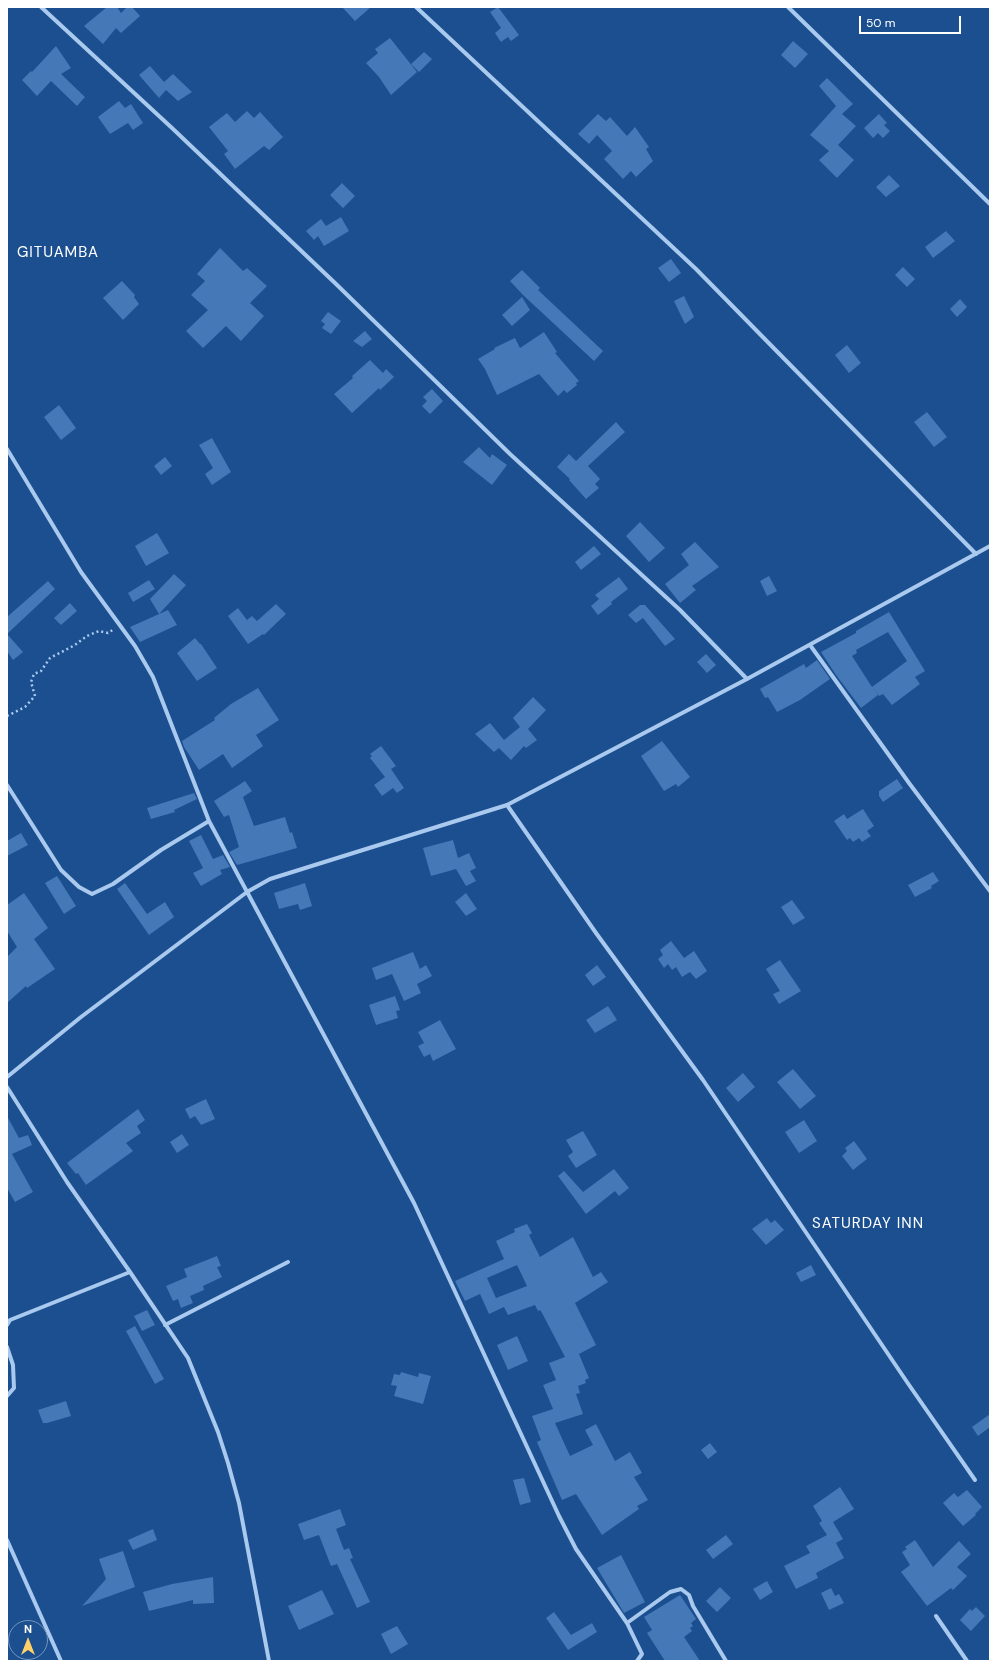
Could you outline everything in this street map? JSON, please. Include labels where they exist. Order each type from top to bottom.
[{"type":"street","points":[[41,7],[172,128],[510,454],[680,610],[746,679]]},
{"type":"street","points":[[416,7],[696,269],[976,554]]},
{"type":"street","points":[[788,7],[990,204]]},
{"type":"street","points":[[7,449],[81,572],[135,646],[153,677],[209,821],[414,1203],[559,1516],[576,1549],[627,1623],[642,1654],[637,1661]]},
{"type":"street","points":[[7,1077],[81,1017],[247,892],[270,879],[507,805],[810,645],[990,546]]},
{"type":"street","points":[[810,645],[909,783],[990,891]]},
{"type":"street","points":[[7,785],[62,870],[79,887],[92,894],[113,884],[161,850],[209,821]]},
{"type":"street","points":[[507,805],[596,933],[703,1080],[975,1480]]},
{"type":"street","points":[[7,1087],[67,1182],[188,1358],[218,1432],[239,1503],[268,1661]]},
{"type":"street","points":[[165,1325],[288,1262]]},
{"type":"street","points":[[7,1325],[10,1320],[130,1272]]},
{"type":"street","points":[[7,1347],[13,1365],[14,1388],[7,1396]]},
{"type":"street","points":[[7,1540],[60,1661]]},
{"type":"street","points":[[627,1623],[670,1592],[681,1589],[689,1595],[726,1661]]},
{"type":"street","points":[[936,1616],[967,1661]]},
{"type":"path","points":[[7,716],[25,707],[35,696],[31,682],[34,674],[41,671],[50,658],[75,645],[87,636],[99,631],[108,633],[120,626]]},
{"type":"building","points":[[107,7],[117,7],[121,13],[127,7],[132,7],[140,16],[121,33],[116,28],[103,44],[84,26]]},
{"type":"building","points":[[342,7],[371,7],[355,21]]},
{"type":"building","points":[[498,7],[519,35],[511,41],[508,37],[501,42],[495,33],[501,28],[490,12]]},
{"type":"building","points":[[390,38],[417,72],[391,95],[379,77],[366,63],[378,53],[375,49]]},
{"type":"building","points":[[793,41],[808,54],[795,68],[781,55]]},
{"type":"building","points":[[56,46],[71,68],[61,74],[85,97],[77,106],[51,81],[37,96],[22,80],[31,71],[32,72]]},
{"type":"building","points":[[424,52],[432,59],[419,72],[411,64]]},
{"type":"building","points":[[150,66],[164,82],[173,74],[192,92],[178,101],[166,90],[159,98],[139,75]]},
{"type":"building","points":[[827,78],[853,104],[842,114],[856,126],[838,145],[854,160],[837,178],[819,160],[829,151],[810,135],[836,106],[819,86]]},
{"type":"building","points":[[119,101],[125,108],[131,104],[143,123],[133,130],[128,123],[110,134],[98,117]]},
{"type":"building","points":[[247,111],[254,118],[260,112],[283,137],[269,150],[264,146],[235,169],[224,154],[228,151],[209,127],[227,113],[235,122]]},
{"type":"building","points":[[598,114],[606,121],[610,117],[627,136],[635,127],[649,147],[646,149],[653,161],[636,177],[631,171],[623,179],[604,159],[612,151],[597,135],[589,144],[578,134]]},
{"type":"building","points":[[879,114],[887,123],[884,125],[890,131],[883,138],[878,133],[873,138],[864,128]]},
{"type":"building","points":[[889,175],[900,186],[886,197],[876,187]]},
{"type":"building","points":[[342,183],[355,196],[343,208],[330,195]]},
{"type":"building","points":[[341,217],[349,231],[324,246],[318,236],[314,240],[306,231],[321,219],[326,226]]},
{"type":"building","points":[[946,231],[955,241],[933,258],[925,247]]},
{"type":"building","points":[[220,248],[243,271],[247,268],[267,286],[250,303],[264,316],[241,341],[226,326],[203,348],[186,331],[208,310],[191,295],[205,281],[197,274]]},
{"type":"building","points":[[671,259],[681,273],[669,282],[658,268]]},
{"type":"building","points":[[903,267],[915,279],[907,287],[895,275]]},
{"type":"building","points":[[522,270],[540,288],[538,290],[603,351],[594,361],[510,281]]},
{"type":"building","points":[[122,281],[135,295],[134,297],[139,304],[123,320],[103,298]]},
{"type":"building","points":[[684,296],[694,317],[685,324],[674,301]]},
{"type":"building","points":[[522,297],[530,310],[512,326],[502,315]]},
{"type":"building","points":[[960,299],[967,307],[957,317],[950,309]]},
{"type":"building","points":[[328,312],[341,321],[331,334],[322,328],[325,324],[321,321]]},
{"type":"building","points":[[365,331],[372,339],[362,347],[353,341]]},
{"type":"building","points":[[544,332],[557,352],[555,353],[579,381],[576,383],[577,385],[567,393],[564,390],[558,396],[539,374],[497,395],[485,369],[478,359],[495,349],[494,348],[515,338],[520,348]]},
{"type":"building","points":[[847,345],[861,363],[849,373],[835,355]]},
{"type":"building","points":[[370,360],[383,373],[386,369],[394,377],[380,390],[379,388],[352,413],[334,394],[353,378],[352,376]]},
{"type":"building","points":[[432,389],[443,401],[430,414],[422,406],[427,401],[423,397]]},
{"type":"building","points":[[59,405],[76,428],[61,440],[44,417]]},
{"type":"building","points":[[927,412],[947,437],[934,447],[914,422]]},
{"type":"building","points":[[616,422],[625,432],[588,466],[600,479],[595,484],[599,488],[586,499],[569,480],[570,479],[557,467],[569,454],[576,461]]},
{"type":"building","points":[[212,438],[231,472],[212,485],[205,474],[213,468],[199,445]]},
{"type":"building","points":[[479,447],[490,458],[492,454],[507,465],[492,485],[463,462]]},
{"type":"building","points":[[165,457],[172,466],[161,475],[154,466]]},
{"type":"building","points":[[640,522],[665,548],[649,562],[626,536]]},
{"type":"building","points":[[157,533],[169,553],[146,566],[135,546]]},
{"type":"building","points":[[695,542],[719,567],[692,586],[696,590],[680,603],[665,584],[689,565],[681,554]]},
{"type":"building","points":[[594,546],[601,554],[581,570],[575,562]]},
{"type":"building","points":[[174,574],[186,585],[159,614],[150,599]]},
{"type":"building","points":[[769,576],[777,591],[767,596],[760,581]]},
{"type":"building","points":[[619,577],[628,589],[611,602],[612,604],[598,615],[591,606],[599,599],[595,595]]},
{"type":"building","points":[[149,580],[155,589],[133,602],[128,593]]},
{"type":"building","points":[[48,581],[55,589],[7,634],[7,617]]},
{"type":"building","points":[[70,603],[77,611],[61,625],[54,618]]},
{"type":"building","points":[[276,604],[286,614],[264,635],[263,634],[248,644],[228,616],[238,608],[247,620],[252,616],[257,621]]},
{"type":"building","points":[[640,605],[645,605],[675,639],[665,646],[643,618],[636,623],[628,615]]},
{"type":"building","points":[[168,610],[177,625],[140,642],[130,627]]},
{"type":"building","points":[[889,612],[925,671],[915,677],[920,684],[892,705],[883,694],[879,696],[873,687],[878,695],[861,708],[821,652],[856,633],[856,631]],"holes":[[[888,632],[907,661],[872,687],[852,656],[857,653],[856,650]]]},
{"type":"building","points":[[7,634],[23,652],[13,660],[7,651]]},
{"type":"building","points":[[195,638],[201,644],[217,668],[197,681],[177,653]]},
{"type":"building","points":[[706,654],[716,665],[707,673],[697,662]]},
{"type":"building","points":[[817,660],[830,679],[800,700],[777,712],[768,697],[765,698],[760,689],[804,664],[806,668]]},
{"type":"building","points":[[258,688],[279,720],[256,735],[263,746],[232,768],[223,754],[199,770],[184,747],[182,741],[215,720],[214,718],[231,704]]},
{"type":"building","points":[[533,697],[546,710],[528,729],[537,740],[526,748],[524,746],[511,760],[499,748],[494,752],[475,734],[490,723],[504,740],[520,727],[513,718]]},
{"type":"building","points":[[662,741],[690,777],[678,787],[676,784],[664,791],[641,756]]},
{"type":"building","points":[[381,746],[396,766],[391,769],[404,788],[397,793],[393,788],[382,796],[374,785],[385,777],[370,758],[372,756],[370,754]]},
{"type":"building","points":[[897,779],[903,788],[883,802],[879,796],[879,791]]},
{"type":"building","points":[[245,781],[252,791],[243,797],[254,826],[285,817],[297,848],[237,865],[229,852],[239,847],[229,815],[224,817],[214,801]]},
{"type":"building","points":[[194,793],[197,799],[174,810],[175,812],[151,819],[147,808]]},
{"type":"building","points":[[863,809],[874,826],[867,831],[871,836],[862,842],[859,838],[853,842],[850,838],[847,840],[834,821],[844,814],[847,819]]},
{"type":"building","points":[[21,833],[28,845],[7,856],[7,841]]},
{"type":"building","points":[[201,835],[213,859],[223,855],[230,867],[220,870],[222,874],[201,886],[193,873],[203,868],[189,841]]},
{"type":"building","points":[[453,840],[458,858],[469,853],[476,868],[470,871],[476,881],[466,886],[456,869],[431,876],[423,848]]},
{"type":"building","points":[[933,872],[939,881],[931,886],[932,888],[915,897],[908,885]]},
{"type":"building","points":[[57,876],[76,906],[64,914],[45,883]]},
{"type":"building","points":[[125,883],[147,914],[165,902],[174,917],[149,935],[117,889]]},
{"type":"building","points":[[305,883],[312,906],[300,910],[298,904],[279,909],[274,893]]},
{"type":"building","points":[[24,893],[48,928],[34,939],[55,969],[27,988],[26,986],[7,1003],[7,957],[17,947],[7,931],[7,905]]},
{"type":"building","points":[[466,893],[477,909],[466,916],[455,902]]},
{"type":"building","points":[[792,900],[805,918],[793,925],[781,907]]},
{"type":"building","points":[[671,941],[684,958],[694,951],[707,971],[696,979],[690,972],[682,977],[676,967],[672,970],[668,964],[664,968],[658,959],[663,955],[660,950]]},
{"type":"building","points":[[413,952],[420,969],[426,965],[432,976],[417,984],[421,993],[404,1001],[392,974],[376,980],[372,968]]},
{"type":"building","points":[[780,960],[801,991],[779,1004],[773,994],[780,991],[766,969]]},
{"type":"building","points":[[597,965],[606,977],[593,986],[585,975]]},
{"type":"building","points":[[395,996],[400,1010],[396,1011],[398,1018],[376,1025],[369,1005]]},
{"type":"building","points":[[608,1006],[617,1020],[595,1033],[586,1020]]},
{"type":"building","points":[[440,1020],[456,1049],[433,1061],[430,1054],[424,1057],[418,1046],[424,1043],[418,1032]]},
{"type":"building","points":[[793,1069],[816,1096],[800,1109],[777,1082]]},
{"type":"building","points":[[743,1073],[755,1087],[738,1102],[726,1088]]},
{"type":"building","points":[[206,1099],[215,1119],[201,1125],[195,1116],[190,1119],[185,1109]]},
{"type":"building","points":[[138,1109],[145,1120],[137,1126],[141,1133],[126,1143],[133,1151],[86,1185],[78,1173],[76,1174],[67,1163]]},
{"type":"building","points":[[7,1116],[19,1138],[28,1135],[32,1145],[12,1154],[33,1192],[15,1202],[7,1188]]},
{"type":"building","points":[[804,1120],[817,1141],[799,1153],[785,1132]]},
{"type":"building","points":[[583,1131],[597,1155],[576,1168],[568,1156],[573,1152],[566,1140]]},
{"type":"building","points":[[182,1134],[189,1145],[177,1153],[170,1142]]},
{"type":"building","points":[[854,1141],[867,1159],[853,1170],[842,1156],[847,1151],[845,1148]]},
{"type":"building","points":[[614,1169],[629,1188],[619,1196],[615,1191],[586,1214],[558,1176],[564,1171],[583,1192]]},
{"type":"building","points":[[767,1218],[771,1223],[775,1220],[784,1230],[766,1245],[752,1229]]},
{"type":"building","points":[[527,1224],[532,1233],[529,1235],[540,1257],[573,1237],[593,1277],[601,1272],[608,1282],[575,1303],[596,1345],[579,1354],[589,1378],[585,1380],[586,1383],[578,1386],[580,1393],[576,1394],[583,1414],[555,1423],[570,1456],[593,1445],[585,1430],[596,1424],[615,1461],[630,1452],[642,1473],[634,1477],[648,1500],[637,1506],[639,1509],[602,1535],[576,1494],[562,1500],[537,1442],[541,1440],[532,1416],[553,1409],[543,1385],[556,1380],[549,1363],[565,1357],[542,1313],[540,1310],[538,1311],[535,1305],[508,1315],[504,1307],[489,1314],[480,1294],[465,1301],[455,1281],[504,1259],[496,1241],[515,1232],[514,1229]],"holes":[[[517,1265],[527,1286],[496,1298],[487,1278]]]},
{"type":"building","points":[[217,1256],[221,1266],[217,1267],[222,1277],[203,1286],[204,1290],[190,1296],[193,1303],[181,1308],[178,1299],[173,1301],[166,1286],[187,1277],[184,1269]]},
{"type":"building","points":[[811,1265],[816,1275],[801,1282],[796,1273]]},
{"type":"building","points":[[147,1310],[155,1325],[142,1331],[134,1316]]},
{"type":"building","points":[[135,1326],[164,1379],[155,1384],[126,1331]]},
{"type":"building","points":[[517,1336],[528,1361],[508,1370],[497,1345]]},
{"type":"building","points":[[401,1372],[418,1377],[419,1373],[431,1376],[423,1404],[394,1396],[397,1386],[391,1385],[394,1374],[400,1375]]},
{"type":"building","points":[[66,1401],[71,1416],[43,1423],[38,1410]]},
{"type":"building","points":[[990,1414],[990,1427],[978,1436],[972,1427]]},
{"type":"building","points":[[710,1443],[717,1452],[708,1459],[701,1450]]},
{"type":"building","points":[[524,1478],[531,1502],[520,1505],[513,1480]]},
{"type":"building","points":[[840,1487],[854,1509],[833,1522],[843,1539],[836,1543],[844,1558],[816,1573],[818,1578],[796,1589],[784,1566],[810,1553],[806,1546],[827,1535],[819,1523],[822,1521],[813,1506]]},
{"type":"building","points":[[967,1490],[982,1507],[975,1514],[976,1515],[963,1526],[943,1503],[954,1493],[958,1497]]},
{"type":"building","points":[[340,1509],[346,1525],[336,1529],[344,1550],[349,1548],[353,1558],[350,1559],[370,1602],[357,1608],[337,1564],[331,1566],[319,1535],[304,1540],[298,1524]]},
{"type":"building","points":[[153,1529],[157,1540],[133,1550],[128,1540]]},
{"type":"building","points":[[726,1535],[733,1544],[713,1559],[706,1550]]},
{"type":"building","points":[[915,1540],[933,1567],[959,1541],[971,1554],[957,1567],[967,1576],[953,1590],[951,1588],[927,1606],[901,1572],[910,1565],[902,1552],[907,1549],[905,1547]]},
{"type":"building","points":[[123,1551],[135,1587],[82,1606],[106,1579],[99,1559]]},
{"type":"building","points":[[621,1555],[645,1602],[624,1613],[597,1568]]},
{"type":"building","points":[[213,1577],[214,1603],[193,1604],[193,1600],[149,1611],[143,1592],[172,1584]]},
{"type":"building","points":[[767,1581],[773,1592],[760,1600],[753,1589]]},
{"type":"building","points":[[720,1587],[731,1598],[717,1612],[706,1601]]},
{"type":"building","points":[[831,1588],[835,1596],[839,1594],[844,1603],[829,1610],[821,1593]]},
{"type":"building","points":[[322,1590],[334,1614],[299,1630],[288,1606]]},
{"type":"building","points":[[680,1595],[696,1619],[691,1623],[693,1626],[690,1628],[692,1631],[684,1637],[700,1661],[665,1661],[647,1633],[652,1630],[644,1617]]},
{"type":"building","points":[[976,1607],[985,1616],[971,1631],[960,1620],[970,1609],[972,1611]]},
{"type":"building","points":[[554,1612],[571,1635],[592,1623],[597,1632],[568,1650],[546,1618]]},
{"type":"building","points":[[397,1626],[408,1644],[391,1654],[381,1634]]},
{"type":"district","name":"GITUAMBA","points":[[58,253]]},
{"type":"district","name":"SATURDAY INN","points":[[868,1224]]}]
